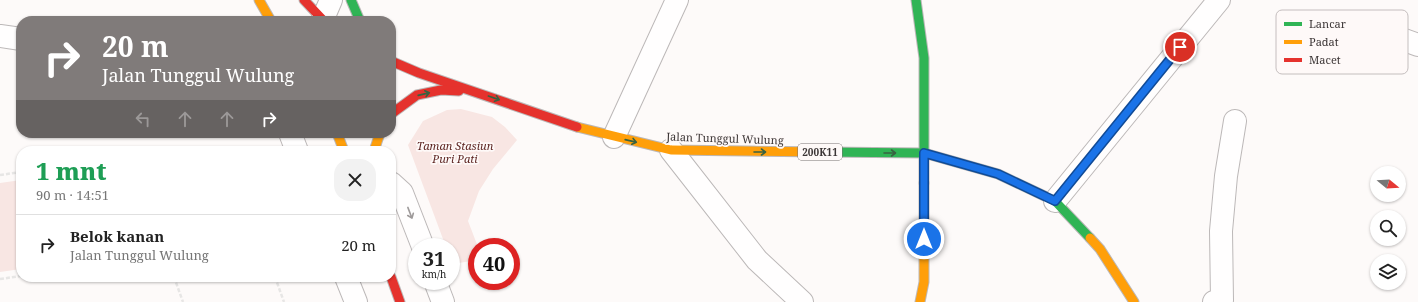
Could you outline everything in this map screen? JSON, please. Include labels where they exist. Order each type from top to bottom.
[{"type":"main road","points":[[258,0],[268,16]]},
{"type":"main road","points":[[351,0],[358,16]]},
{"type":"main road","points":[[916,0],[924,58],[924,282],[920,302]]},
{"type":"main road","points":[[299,2],[317,16]]},
{"type":"main road","points":[[396,57],[419,73]]},
{"type":"main road","points":[[396,63],[419,73]]},
{"type":"main road","name":"Jalan Tunggul Wulung","points":[[419,73],[584,129],[671,150],[924,153],[998,174],[1055,201],[1100,249],[1134,302]]},
{"type":"main road","points":[[396,110],[418,95],[441,90],[475,91]]},
{"type":"main road","points":[[393,282],[400,302]]},
{"type":"street","points":[[258,0],[259,16]]},
{"type":"street","points":[[325,16],[331,0]]},
{"type":"street","points":[[614,137],[677,0]]},
{"type":"street","points":[[1055,201],[1219,0]]},
{"type":"street","points":[[0,36],[16,38]]},
{"type":"street","points":[[1408,41],[1418,45]]},
{"type":"street","points":[[1219,301],[1221,231],[1226,176],[1235,121]]},
{"type":"street","points":[[671,150],[757,260],[802,302]]},
{"type":"street","points":[[396,188],[402,193],[420,238]]},
{"type":"street","points":[[348,282],[356,302]]},
{"type":"street","points":[[438,290],[443,302]]},
{"type":"path","points":[[0,175],[16,173]]},
{"type":"path","points":[[0,279],[16,277]]},
{"type":"path","points":[[176,282],[183,302]]},
{"type":"path","points":[[277,282],[284,302]]},
{"type":"green space","name":"Taman Stasiun Puri Pati","points":[[461,109],[492,117],[505,127],[517,140],[493,169],[479,191],[468,221],[475,238],[468,238],[468,262],[460,263],[460,238],[443,238],[408,145],[423,121],[447,110]]},
{"type":"green space","points":[[16,181],[16,270],[0,272],[0,183]]},
{"type":"traffic: fast","points":[[351,0],[358,16]]},
{"type":"traffic: fast","points":[[916,0],[924,58],[924,183]]},
{"type":"traffic: fast","points":[[824,152],[924,153],[998,174],[1055,201],[1090,238]]},
{"type":"traffic: slow","points":[[259,0],[268,16]]},
{"type":"traffic: slow","points":[[577,127],[671,150],[824,152]]},
{"type":"traffic: slow","points":[[339,138],[342,146]]},
{"type":"traffic: slow","points":[[376,146],[378,138]]},
{"type":"traffic: slow","points":[[920,302],[924,282],[924,183]]},
{"type":"traffic: slow","points":[[1090,238],[1100,249],[1134,302]]},
{"type":"traffic: jam","points":[[304,0],[319,16]]},
{"type":"traffic: jam","points":[[396,63],[419,73],[577,127]]},
{"type":"traffic: jam","points":[[396,110],[417,95],[441,90],[459,91]]},
{"type":"traffic: jam","points":[[393,282],[400,302]]},
{"type":"route","points":[[924,239],[924,153],[998,174],[1055,201],[1180,47]]}]
